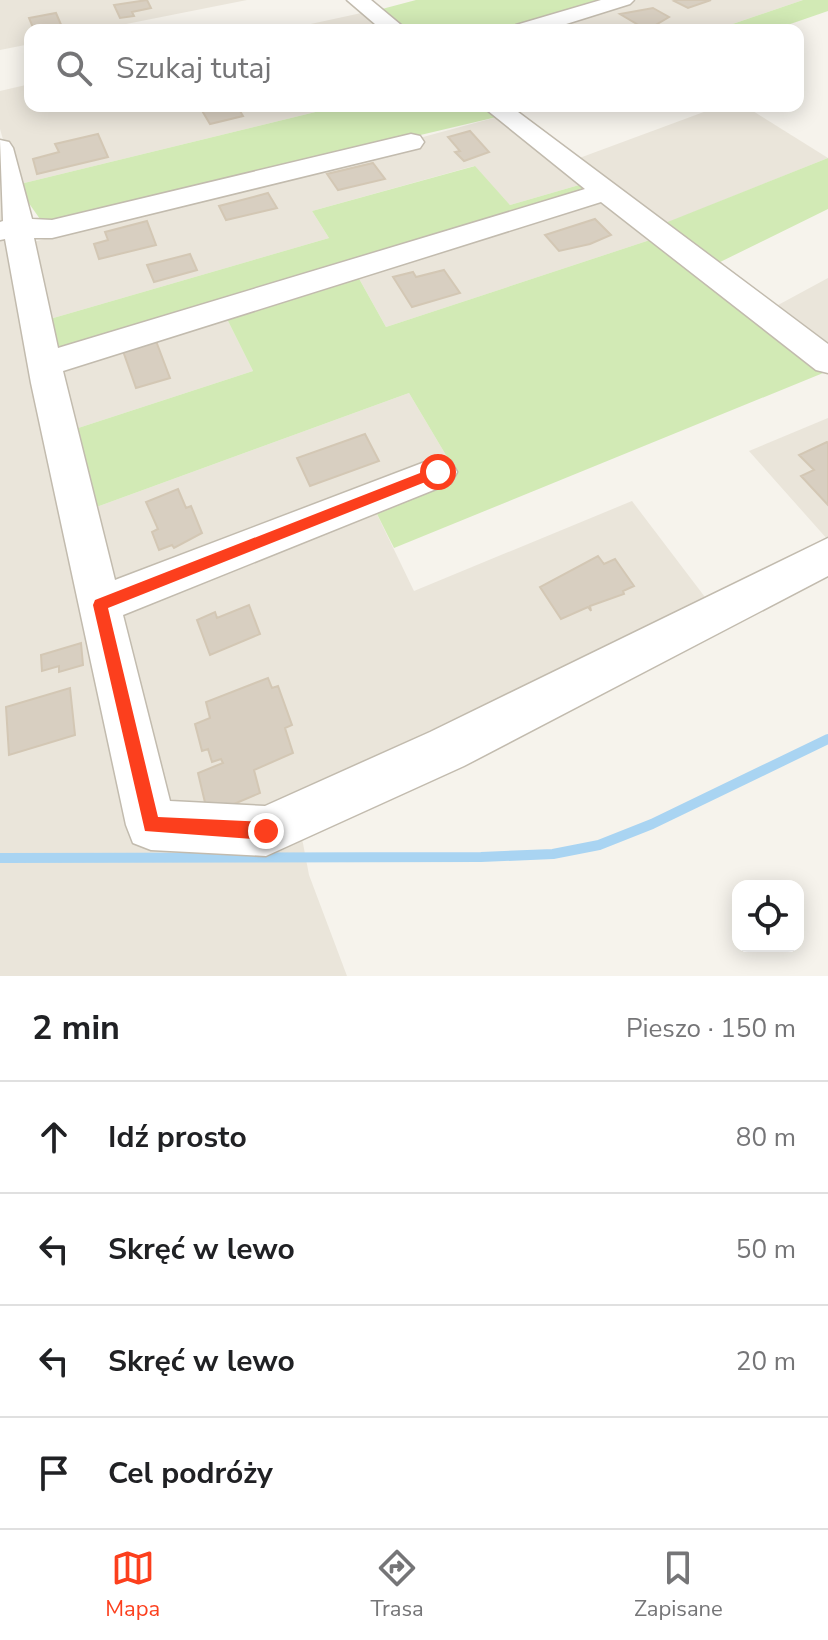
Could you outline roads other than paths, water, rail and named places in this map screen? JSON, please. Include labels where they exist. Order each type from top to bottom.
[{"type":"street","points":[[358,0],[388,24]]},
{"type":"street","points":[[544,24],[623,0]]},
{"type":"street","points":[[502,112],[828,361]]},
{"type":"street","points":[[9,230],[52,229],[411,142]]},
{"type":"street","points":[[0,148],[16,207],[9,230],[44,364],[151,825],[266,831],[447,749],[828,556]]},
{"type":"street","points":[[44,364],[603,192]]},
{"type":"street","points":[[100,605],[438,472]]},
{"type":"waterway","points":[[0,858],[481,857],[553,854],[599,845],[652,824],[828,739]]}]
